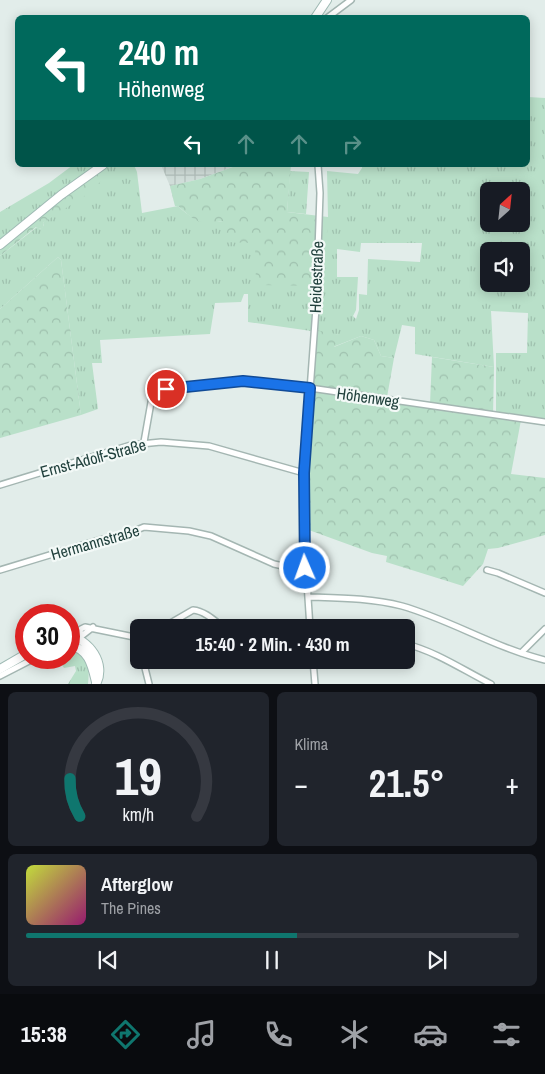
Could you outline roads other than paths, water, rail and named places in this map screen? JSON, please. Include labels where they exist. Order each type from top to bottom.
[{"type":"main road","points":[[317,15],[327,0]]},
{"type":"main road","points":[[0,245],[61,195],[101,167]]},
{"type":"main road","points":[[80,639],[89,646],[96,657],[99,672],[96,684]]},
{"type":"main road","points":[[80,650],[90,658],[96,684]]},
{"type":"main road","points":[[0,669],[15,660]]},
{"type":"street","points":[[331,15],[351,0]]},
{"type":"street","name":"Heidestraße","points":[[309,619],[305,568],[304,473],[316,308],[320,193],[318,167]]},
{"type":"street","name":"Höhenweg","points":[[144,442],[153,391],[243,381],[310,388],[545,422]]},
{"type":"street","name":"Ernst-Adolf-Straße","points":[[0,484],[144,442],[179,442],[209,446],[304,473]]},
{"type":"street","name":"Hermannstraße","points":[[0,570],[99,540],[122,536],[144,527],[190,531],[211,536],[274,564],[292,568],[305,568]]},
{"type":"street","points":[[487,570],[545,593]]},
{"type":"street","points":[[308,597],[357,598],[403,607],[520,653],[545,660]]},
{"type":"street","points":[[178,619],[193,610],[211,619]]},
{"type":"street","points":[[80,635],[85,627],[93,627],[130,638]]},
{"type":"street","points":[[520,653],[545,629]]},
{"type":"street","points":[[415,647],[461,667],[491,684]]},
{"type":"street","points":[[0,676],[15,668]]},
{"type":"street","points":[[145,669],[149,684]]},
{"type":"street","points":[[313,669],[315,684]]}]
